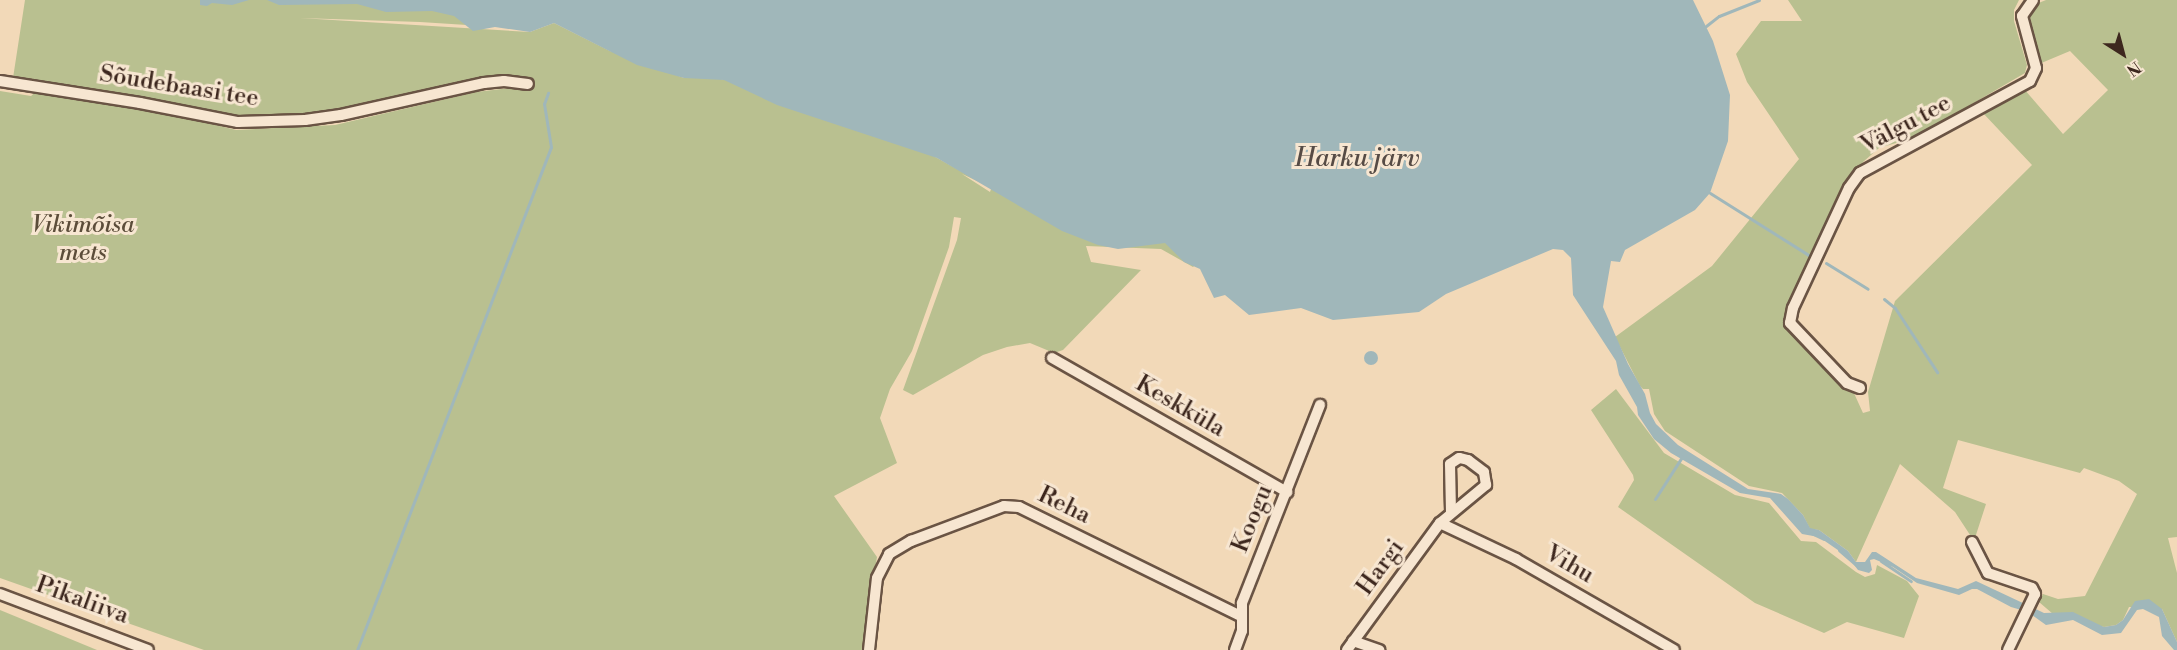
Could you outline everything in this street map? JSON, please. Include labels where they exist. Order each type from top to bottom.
[{"type":"street","name":"Välgu tee","points":[[1860,388],[1847,383],[1790,323],[1793,308],[1849,188],[1860,173],[2030,81],[2036,68],[2022,16],[2033,0]]},
{"type":"street","name":"Sõudebaasi tee","points":[[0,81],[249,122],[305,120],[341,115],[504,81],[528,84]]},
{"type":"street","name":"Keskküla","points":[[1052,358],[1287,492]]},
{"type":"street","name":"Koogu","points":[[1235,650],[1242,631],[1242,603],[1320,405]]},
{"type":"street","name":"Hargi","points":[[1350,645],[1440,523],[1486,485],[1484,472],[1468,460],[1459,458],[1450,464],[1451,513]]},
{"type":"street","name":"Reha","points":[[869,650],[877,578],[889,554],[911,541],[1004,506],[1019,507],[1241,616]]},
{"type":"street","name":"Vihu","points":[[1440,523],[1516,559],[1674,650]]},
{"type":"street","points":[[1972,542],[1988,573],[2032,588],[2035,594],[2008,650]]},
{"type":"street","name":"Pikaliiva","points":[[0,594],[148,650]]},
{"type":"street","points":[[1350,645],[1379,650]]},
{"type":"green space","name":"Vikimõisa mets","points":[[25,0],[200,0],[200,5],[210,0],[497,0],[555,17],[528,29],[300,18],[530,32],[554,23],[610,51],[684,78],[695,78],[657,67],[832,100],[986,185],[962,174],[990,192],[994,180],[1127,208],[1198,262],[1193,267],[1161,249],[1086,246],[1091,262],[1141,270],[1063,350],[1054,353],[1030,343],[1007,347],[983,355],[913,395],[903,390],[957,240],[961,218],[954,217],[949,247],[912,351],[890,389],[880,418],[897,463],[834,496],[877,557],[862,650],[204,650],[0,578],[0,91],[31,96],[38,90],[144,107],[236,130],[335,125],[476,92],[519,87],[522,78],[471,81],[380,104],[305,116],[236,117],[13,78]]},
{"type":"green space","points":[[1788,0],[2019,0],[2014,10],[2014,21],[2027,65],[2025,73],[1936,125],[1903,141],[1879,148],[1863,162],[1788,313],[1853,391],[1863,413],[1870,411],[1868,392],[1895,301],[2032,165],[1982,112],[2024,89],[2063,134],[2108,90],[2070,51],[2039,64],[2027,16],[2036,4],[2046,0],[2177,0],[2177,537],[2168,538],[2177,573],[2177,642],[2162,609],[2129,607],[2123,620],[2116,625],[2104,627],[2053,614],[2039,602],[2043,594],[2058,599],[2085,596],[2137,494],[2119,481],[2084,468],[2080,473],[1958,440],[1943,488],[1986,504],[1974,541],[1955,512],[1900,464],[1856,562],[1848,551],[1819,530],[1810,529],[1803,515],[1782,493],[1749,486],[1665,431],[1654,414],[1649,389],[1643,389],[1640,386],[1615,337],[1712,266],[1799,159],[1747,82],[1736,54],[1761,21],[1802,21]]},
{"type":"green space","points":[[1616,389],[1664,453],[1735,495],[1769,503],[1801,541],[1816,542],[1865,577],[1875,574],[1877,565],[1907,581],[1919,596],[1904,638],[1847,622],[1824,633],[1755,603],[1618,507],[1634,480],[1633,475],[1591,410]]},
{"type":"green space","points":[[0,610],[97,650],[0,650]]},
{"type":"water","points":[[200,0],[249,0],[232,5],[212,3],[207,6],[200,5]]},
{"type":"water","name":"Harku järv","points":[[267,0],[1693,0],[1713,41],[1730,95],[1728,141],[1710,193],[1695,210],[1625,250],[1620,262],[1611,261],[1603,307],[1628,364],[1645,394],[1650,413],[1656,424],[1678,445],[1748,489],[1781,494],[1803,515],[1810,528],[1819,530],[1848,551],[1856,562],[1865,562],[1872,552],[1876,552],[1916,578],[1958,589],[1976,581],[2044,613],[2073,612],[2104,627],[2116,625],[2123,620],[2135,601],[2149,599],[2162,609],[2177,642],[2177,650],[2174,650],[2162,636],[2159,617],[2143,609],[2137,610],[2121,633],[2102,635],[2073,620],[2046,625],[2028,612],[2011,607],[1977,589],[1959,595],[1917,583],[1893,567],[1874,559],[1870,560],[1872,570],[1869,573],[1858,570],[1848,557],[1819,537],[1802,534],[1770,498],[1740,493],[1671,453],[1654,439],[1638,415],[1637,407],[1619,375],[1616,361],[1573,295],[1571,258],[1563,250],[1553,249],[1446,294],[1419,312],[1333,320],[1301,308],[1249,315],[1225,295],[1214,298],[1200,269],[1184,262],[1165,243],[1118,249],[1098,245],[1062,231],[937,158],[777,105],[724,80],[684,78],[637,65],[554,23],[530,32],[495,27],[473,31],[454,16],[432,11],[386,12],[357,4],[279,5]]},
{"type":"water","points":[[1371,351],[1376,353],[1378,358],[1376,363],[1371,365],[1366,363],[1364,358],[1366,353]]},
{"type":"waterway","points":[[1706,26],[1719,16],[1759,0]]},
{"type":"waterway","points":[[357,650],[551,147],[544,104],[548,93]]},
{"type":"waterway","points":[[1710,193],[1810,256]]},
{"type":"waterway","points":[[1826,263],[1868,289]]},
{"type":"waterway","points":[[1884,299],[1895,308],[1937,372]]},
{"type":"waterway","points":[[1655,499],[1682,457]]},
{"type":"waterway","points":[[1811,533],[1824,539]]},
{"type":"waterway","points":[[1839,550],[1856,565]]},
{"type":"waterway","points":[[1881,561],[1911,581]]}]
